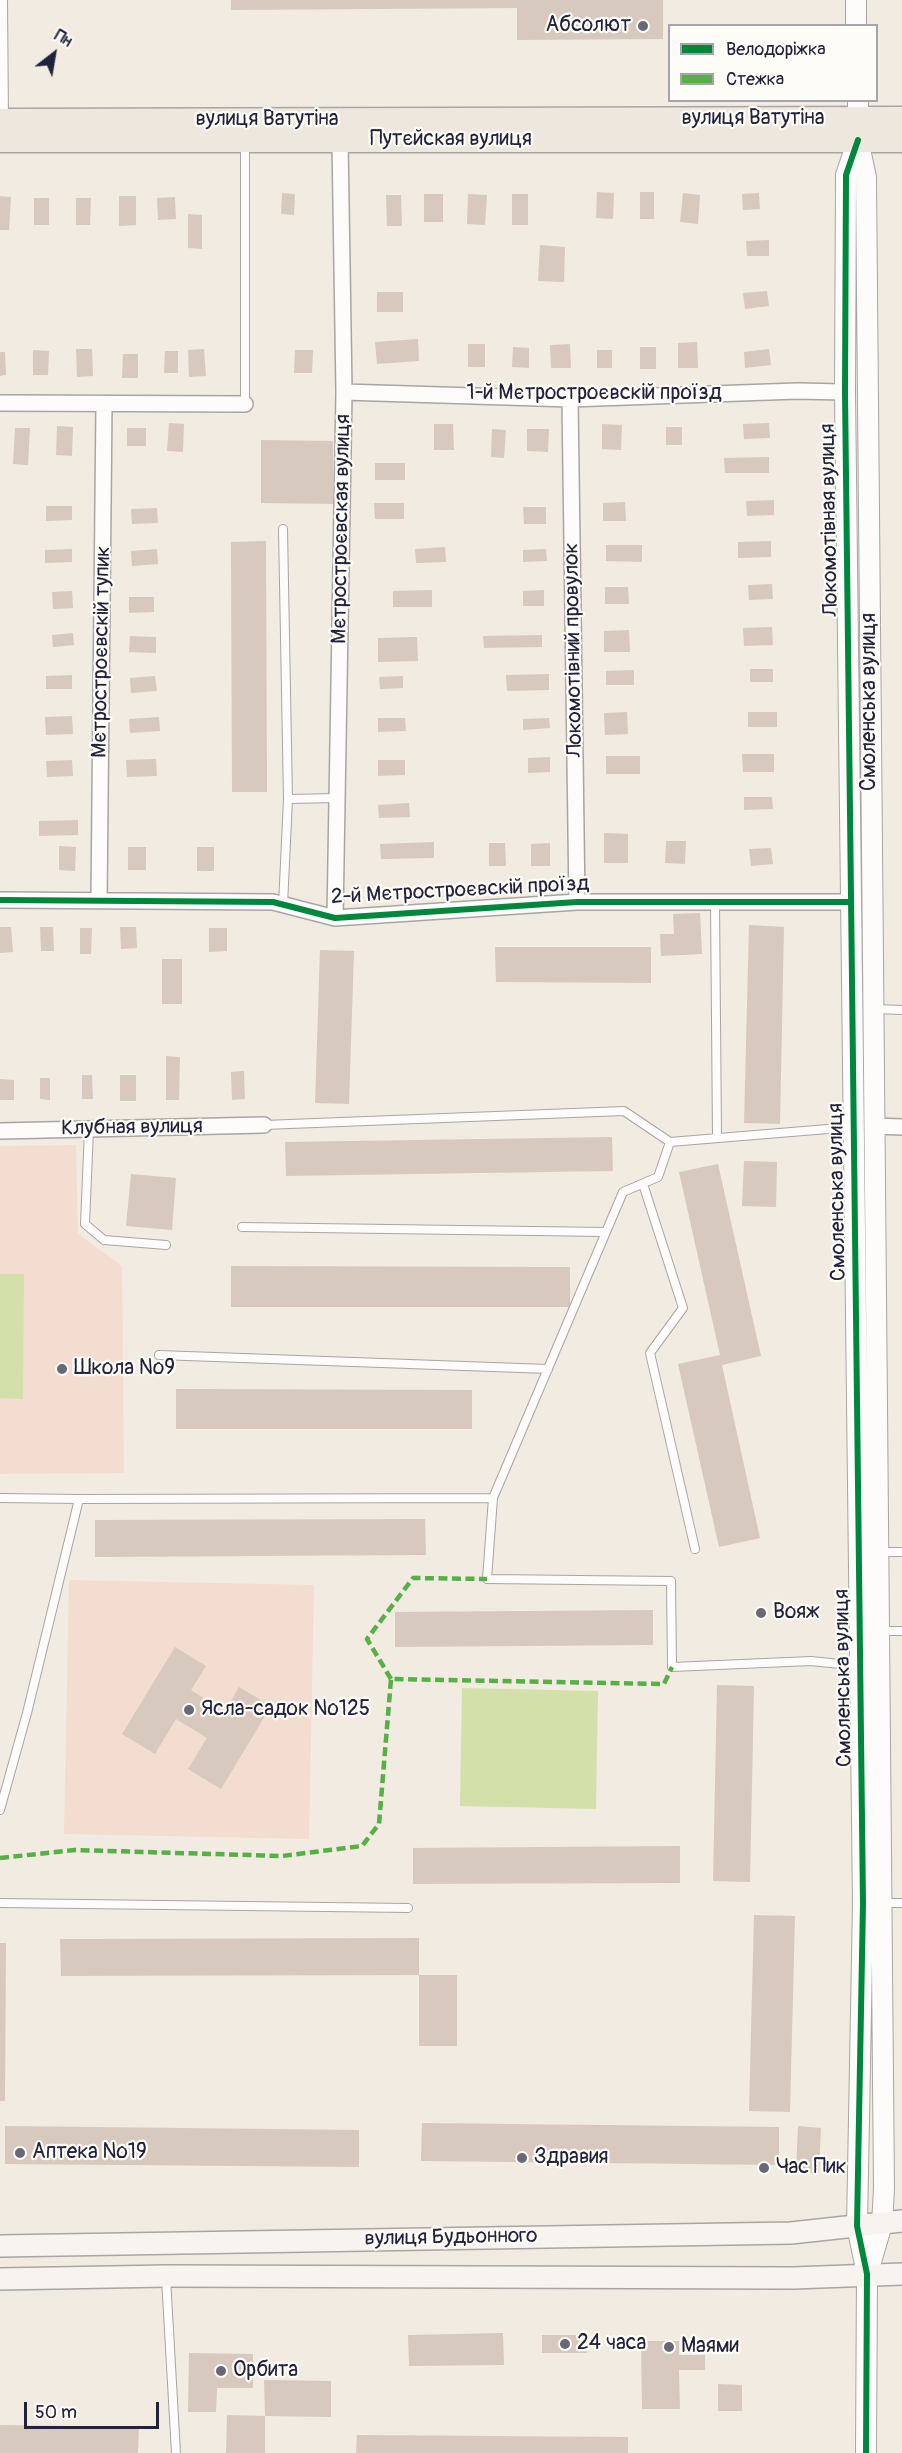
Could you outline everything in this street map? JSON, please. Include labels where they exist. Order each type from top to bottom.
[{"type":"main road","name":"Путєйская вулиця","points":[[1,127],[245,140],[340,140],[902,119]]},
{"type":"main road","name":"вулиця Ватутіна","points":[[1,127],[858,120]]},
{"type":"main road","name":"Путєйская вулиця","points":[[858,120],[902,140]]},
{"type":"main road","name":"вулиця Будьонного","points":[[0,2246],[779,2233],[892,2222]]},
{"type":"main road","name":"вулиця Будьонного","points":[[0,2279],[166,2276],[793,2278],[902,2274]]},
{"type":"street","points":[[856,0],[856,24]]},
{"type":"street","name":"Локомотівная вулиця","points":[[851,902],[844,392],[846,175],[858,120]]},
{"type":"street","name":"Смоленська вулиця","points":[[858,120],[866,177],[862,1010],[854,1127],[860,1666],[884,2188],[892,2222],[867,2274]]},
{"type":"street","name":"Мєтростроєвская вулиця","points":[[335,918],[344,392],[340,140]]},
{"type":"street","name":"1-й Мєтростроєвскій проїзд","points":[[344,392],[570,399],[844,392]]},
{"type":"street","name":"Локомотівний провулок","points":[[570,399],[577,902]]},
{"type":"street","points":[[0,403],[245,404]]},
{"type":"street","name":"Мєтростроєвскій тупик","points":[[99,899],[104,404]]},
{"type":"street","name":"2-й Мєтростроєвскій проїзд","points":[[0,900],[273,902],[335,918],[577,902],[851,902]]},
{"type":"street","name":"Смоленська вулиця","points":[[851,902],[874,1126],[878,1631],[872,1903],[857,2226],[867,2274],[866,2453]]},
{"type":"street","name":"Клубная вулиця","points":[[0,1131],[264,1125]]},
{"type":"street","points":[[874,1126],[902,1127]]},
{"type":"lane","points":[[1,127],[3,0]]},
{"type":"lane","points":[[245,140],[245,404]]},
{"type":"lane","points":[[283,904],[288,799],[284,529]]},
{"type":"lane","points":[[288,799],[338,798]]},
{"type":"lane","points":[[715,901],[717,1137]]},
{"type":"lane","points":[[862,1010],[902,1010]]},
{"type":"lane","points":[[264,1125],[624,1112],[670,1142],[854,1127]]},
{"type":"lane","points":[[89,1129],[85,1224],[104,1240],[166,1245]]},
{"type":"lane","points":[[670,1142],[658,1177],[623,1192],[493,1498],[487,1579],[671,1581],[672,1667],[812,1661],[860,1666]]},
{"type":"lane","points":[[643,1184],[683,1308],[650,1353],[695,1549]]},
{"type":"lane","points":[[242,1227],[606,1232]]},
{"type":"lane","points":[[159,1355],[548,1369]]},
{"type":"lane","points":[[0,1498],[493,1498]]},
{"type":"lane","points":[[0,1810],[27,1713],[79,1499]]},
{"type":"lane","points":[[878,1552],[902,1552]]},
{"type":"lane","points":[[878,1631],[902,1631]]},
{"type":"lane","points":[[0,1903],[408,1908]]},
{"type":"lane","points":[[872,1903],[902,1903]]},
{"type":"lane","points":[[166,2276],[176,2453]]},
{"type":"shaded area","name":"Школа №9","points":[[76,1145],[78,1234],[122,1266],[124,1473],[0,1474],[0,1146]]},
{"type":"shaded area","name":"Ясла-садок №125","points":[[69,1580],[314,1585],[309,1839],[64,1834]]},
{"type":"green space","points":[[0,1274],[24,1274],[23,1399],[0,1398]]},
{"type":"green space","points":[[462,1688],[598,1691],[596,1809],[460,1806]]},
{"type":"building","points":[[231,0],[663,0],[663,39],[517,40],[517,8],[231,10]]},
{"type":"building","points":[[597,192],[614,193],[613,219],[596,218]]},
{"type":"building","points":[[640,192],[654,192],[654,219],[640,219]]},
{"type":"building","points":[[282,193],[295,194],[294,215],[281,214]]},
{"type":"building","points":[[683,193],[700,195],[698,224],[680,222]]},
{"type":"building","points":[[759,193],[760,209],[743,210],[742,194]]},
{"type":"building","points":[[424,194],[443,194],[443,222],[424,222]]},
{"type":"building","points":[[468,194],[487,195],[485,225],[467,224]]},
{"type":"building","points":[[512,194],[528,194],[528,225],[512,225]]},
{"type":"building","points":[[386,195],[401,195],[402,226],[387,226]]},
{"type":"building","points":[[0,196],[11,197],[9,230],[0,230]]},
{"type":"building","points":[[119,196],[136,196],[136,225],[119,226]]},
{"type":"building","points":[[175,197],[176,219],[158,220],[157,198]]},
{"type":"building","points":[[34,198],[49,198],[49,225],[34,225]]},
{"type":"building","points":[[76,198],[91,198],[90,225],[76,225]]},
{"type":"building","points":[[188,214],[202,215],[202,249],[188,248]]},
{"type":"building","points":[[769,240],[769,256],[747,256],[746,241]]},
{"type":"building","points":[[540,245],[565,247],[564,282],[538,281]]},
{"type":"building","points":[[767,291],[769,306],[745,309],[743,293]]},
{"type":"building","points":[[377,292],[403,292],[403,312],[377,312]]},
{"type":"building","points":[[418,339],[419,361],[377,364],[375,342]]},
{"type":"building","points":[[697,342],[698,368],[678,368],[678,343]]},
{"type":"building","points":[[468,344],[485,344],[485,367],[468,367]]},
{"type":"building","points":[[570,344],[571,368],[551,368],[550,345]]},
{"type":"building","points":[[513,347],[529,348],[529,368],[512,367]]},
{"type":"building","points":[[640,347],[656,347],[656,369],[640,369]]},
{"type":"building","points":[[76,349],[92,349],[93,376],[77,377]]},
{"type":"building","points":[[204,349],[206,376],[189,377],[188,350]]},
{"type":"building","points":[[769,349],[771,365],[745,368],[744,352]]},
{"type":"building","points":[[33,350],[49,351],[48,375],[33,375]]},
{"type":"building","points":[[295,350],[313,350],[312,373],[294,373]]},
{"type":"building","points":[[597,350],[612,350],[612,368],[597,368]]},
{"type":"building","points":[[165,351],[178,351],[178,373],[164,373]]},
{"type":"building","points":[[0,352],[5,352],[6,375],[0,376]]},
{"type":"building","points":[[123,354],[138,354],[138,378],[122,378]]},
{"type":"building","points":[[169,423],[184,424],[183,452],[167,451]]},
{"type":"building","points":[[769,423],[770,438],[744,439],[743,424]]},
{"type":"building","points":[[434,424],[453,424],[454,450],[434,450]]},
{"type":"building","points":[[602,424],[622,425],[621,450],[602,449]]},
{"type":"building","points":[[57,426],[73,427],[72,456],[56,455]]},
{"type":"building","points":[[666,427],[682,427],[682,445],[666,445]]},
{"type":"building","points":[[15,428],[30,428],[28,465],[13,464]]},
{"type":"building","points":[[127,428],[146,428],[146,446],[127,446]]},
{"type":"building","points":[[492,429],[506,430],[504,458],[491,457]]},
{"type":"building","points":[[527,429],[549,429],[548,452],[527,451]]},
{"type":"building","points":[[261,440],[333,441],[333,504],[261,503]]},
{"type":"building","points":[[769,457],[769,473],[725,473],[724,458]]},
{"type":"building","points":[[375,463],[405,463],[405,480],[375,480]]},
{"type":"building","points":[[774,500],[774,515],[747,516],[746,501]]},
{"type":"building","points":[[625,502],[626,521],[603,521],[603,503]]},
{"type":"building","points":[[374,503],[404,503],[404,519],[375,519]]},
{"type":"building","points":[[46,506],[72,506],[72,520],[46,521]]},
{"type":"building","points":[[523,507],[546,507],[546,524],[524,524]]},
{"type":"building","points":[[157,508],[158,523],[132,524],[131,509]]},
{"type":"building","points":[[266,541],[267,792],[232,792],[231,542]]},
{"type":"building","points":[[771,541],[771,557],[738,558],[738,542]]},
{"type":"building","points":[[606,545],[642,545],[642,562],[606,561]]},
{"type":"building","points":[[445,547],[446,562],[416,563],[415,549]]},
{"type":"building","points":[[72,549],[72,562],[45,563],[45,550]]},
{"type":"building","points":[[157,549],[158,564],[132,566],[131,551]]},
{"type":"building","points":[[546,549],[547,561],[523,562],[523,550]]},
{"type":"building","points":[[772,584],[773,599],[749,600],[748,585]]},
{"type":"building","points":[[605,587],[628,587],[629,604],[605,604]]},
{"type":"building","points":[[432,590],[432,607],[393,607],[393,591]]},
{"type":"building","points":[[544,590],[544,606],[523,606],[523,591]]},
{"type":"building","points":[[72,591],[73,608],[53,609],[52,592]]},
{"type":"building","points":[[129,597],[154,597],[154,612],[129,613]]},
{"type":"building","points":[[772,627],[773,645],[744,646],[743,628]]},
{"type":"building","points":[[629,630],[630,652],[604,652],[604,631]]},
{"type":"building","points":[[73,633],[74,645],[53,647],[52,635]]},
{"type":"building","points":[[542,635],[542,647],[484,648],[483,636]]},
{"type":"building","points":[[130,636],[156,637],[156,653],[129,652]]},
{"type":"building","points":[[417,637],[418,661],[378,662],[378,638]]},
{"type":"building","points":[[750,669],[773,669],[773,682],[750,682]]},
{"type":"building","points":[[634,670],[634,685],[606,685],[606,671]]},
{"type":"building","points":[[549,674],[549,690],[507,691],[506,675]]},
{"type":"building","points":[[72,675],[72,689],[46,689],[46,676]]},
{"type":"building","points":[[155,676],[157,691],[131,693],[130,678]]},
{"type":"building","points":[[403,676],[403,688],[380,689],[379,677]]},
{"type":"building","points":[[627,712],[628,734],[605,735],[604,713]]},
{"type":"building","points":[[748,712],[777,712],[777,727],[748,727]]},
{"type":"building","points":[[72,716],[73,734],[46,735],[45,717]]},
{"type":"building","points":[[159,717],[160,731],[130,733],[129,719]]},
{"type":"building","points":[[378,718],[405,718],[406,731],[378,732]]},
{"type":"building","points":[[549,718],[550,728],[523,730],[523,719]]},
{"type":"building","points":[[742,754],[774,754],[774,772],[743,772]]},
{"type":"building","points":[[606,756],[640,756],[640,774],[606,774]]},
{"type":"building","points":[[550,757],[550,772],[528,773],[528,758]]},
{"type":"building","points":[[156,759],[157,776],[127,777],[126,760]]},
{"type":"building","points":[[72,760],[73,776],[47,777],[46,761]]},
{"type":"building","points":[[378,760],[405,760],[405,775],[378,776]]},
{"type":"building","points":[[744,797],[772,797],[773,809],[744,810]]},
{"type":"building","points":[[409,803],[410,817],[379,818],[378,805]]},
{"type":"building","points":[[78,820],[78,835],[39,836],[39,821]]},
{"type":"building","points":[[604,833],[628,834],[628,863],[604,863]]},
{"type":"building","points":[[666,841],[686,841],[685,864],[665,863]]},
{"type":"building","points":[[434,842],[434,858],[381,859],[380,844]]},
{"type":"building","points":[[489,843],[505,843],[506,866],[489,866]]},
{"type":"building","points":[[550,843],[550,866],[531,866],[531,844]]},
{"type":"building","points":[[59,846],[76,847],[75,871],[59,870]]},
{"type":"building","points":[[128,847],[146,847],[146,870],[128,870]]},
{"type":"building","points":[[197,847],[214,847],[214,871],[197,871]]},
{"type":"building","points":[[771,848],[773,864],[751,866],[749,849]]},
{"type":"building","points":[[700,913],[702,954],[661,956],[660,934],[674,934],[673,914]]},
{"type":"building","points":[[749,925],[784,927],[780,1124],[744,1123]]},
{"type":"building","points":[[0,927],[11,927],[13,952],[0,953]]},
{"type":"building","points":[[40,927],[53,927],[54,951],[41,951]]},
{"type":"building","points":[[120,927],[136,927],[137,948],[121,949]]},
{"type":"building","points":[[80,928],[92,928],[91,954],[80,954]]},
{"type":"building","points":[[209,928],[227,928],[227,951],[209,952]]},
{"type":"building","points":[[495,947],[651,947],[651,983],[496,982]]},
{"type":"building","points":[[320,950],[354,951],[349,1104],[315,1103]]},
{"type":"building","points":[[162,959],[182,959],[182,1004],[162,1004]]},
{"type":"building","points":[[166,1056],[180,1057],[179,1100],[166,1100]]},
{"type":"building","points":[[244,1071],[245,1099],[232,1100],[231,1072]]},
{"type":"building","points":[[82,1075],[92,1075],[93,1099],[82,1099]]},
{"type":"building","points":[[120,1075],[136,1075],[136,1101],[120,1101]]},
{"type":"building","points":[[40,1078],[50,1078],[50,1100],[40,1099]]},
{"type":"building","points":[[0,1079],[14,1080],[14,1100],[0,1100]]},
{"type":"building","points":[[612,1137],[613,1171],[286,1176],[285,1142]]},
{"type":"building","points":[[744,1161],[777,1162],[776,1207],[742,1206]]},
{"type":"building","points":[[718,1164],[761,1356],[722,1365],[760,1538],[719,1547],[678,1364],[720,1355],[679,1172]]},
{"type":"building","points":[[131,1174],[176,1178],[172,1230],[126,1226]]},
{"type":"building","points":[[231,1266],[570,1267],[570,1307],[231,1307]]},
{"type":"building","points":[[176,1389],[472,1390],[472,1429],[176,1429]]},
{"type":"building","points":[[425,1519],[426,1555],[95,1557],[95,1520]]},
{"type":"building","points":[[653,1610],[653,1645],[395,1647],[395,1612]]},
{"type":"building","points":[[175,1647],[206,1666],[191,1690],[225,1711],[239,1687],[271,1706],[221,1789],[188,1769],[207,1738],[176,1719],[155,1754],[122,1734]]},
{"type":"building","points":[[717,1685],[754,1686],[750,1882],[713,1881]]},
{"type":"building","points":[[680,1846],[680,1883],[413,1884],[413,1848]]},
{"type":"building","points":[[754,1915],[795,1916],[790,2112],[749,2111]]},
{"type":"building","points":[[419,1938],[419,1975],[61,1976],[60,1939]]},
{"type":"building","points":[[0,1943],[6,1943],[5,2101],[0,2101]]},
{"type":"building","points":[[419,1975],[457,1975],[457,2046],[419,2046]]},
{"type":"building","points":[[422,2123],[779,2127],[779,2165],[421,2161]]},
{"type":"building","points":[[5,2126],[359,2130],[359,2167],[5,2164]]},
{"type":"building","points":[[798,2126],[821,2128],[819,2173],[796,2172]]},
{"type":"building","points":[[503,2333],[504,2365],[409,2366],[408,2335]]},
{"type":"building","name":"24 часа","points":[[542,2335],[587,2335],[587,2353],[542,2353]]},
{"type":"building","points":[[641,2341],[679,2341],[679,2355],[705,2355],[705,2370],[679,2370],[680,2409],[642,2409]]},
{"type":"building","name":"Орбита","points":[[189,2353],[253,2354],[253,2388],[217,2388],[216,2412],[188,2412]]},
{"type":"building","points":[[264,2380],[331,2381],[331,2417],[265,2416]]},
{"type":"building","points":[[718,2384],[742,2385],[742,2411],[718,2411]]},
{"type":"building","points":[[227,2415],[265,2416],[265,2453],[226,2453]]},
{"type":"building","points":[[0,2425],[139,2427],[138,2453],[0,2453]]},
{"type":"building","points":[[357,2435],[628,2437],[628,2453],[356,2453]]},
{"type":"marked path","points":[[391,1679],[367,1639],[413,1578],[487,1579]]},
{"type":"marked path","points":[[0,1858],[75,1850],[282,1856],[362,1846],[379,1824],[391,1679],[664,1684],[672,1667]]},
{"type":"cycle path","points":[[858,140],[846,175],[845,392],[863,1903],[857,2226],[867,2274],[866,2453]]},
{"type":"cycle path","points":[[0,900],[273,902],[335,918],[577,902],[851,902]]},
{"type":"place","name":"Абсолют","points":[[643,26]]},
{"type":"place","name":"Школа №9","points":[[62,1369]]},
{"type":"place","name":"Вояж","points":[[761,1613]]},
{"type":"place","name":"Ясла-садок №125","points":[[189,1710]]},
{"type":"place","name":"Аптека №19","points":[[20,2153]]},
{"type":"place","name":"Здравия","points":[[522,2158]]},
{"type":"place","name":"Час Пик","points":[[764,2168]]},
{"type":"place","name":"24 часа","points":[[565,2344]]},
{"type":"place","name":"Маями","points":[[669,2347]]},
{"type":"place","name":"Орбита","points":[[221,2371]]}]
